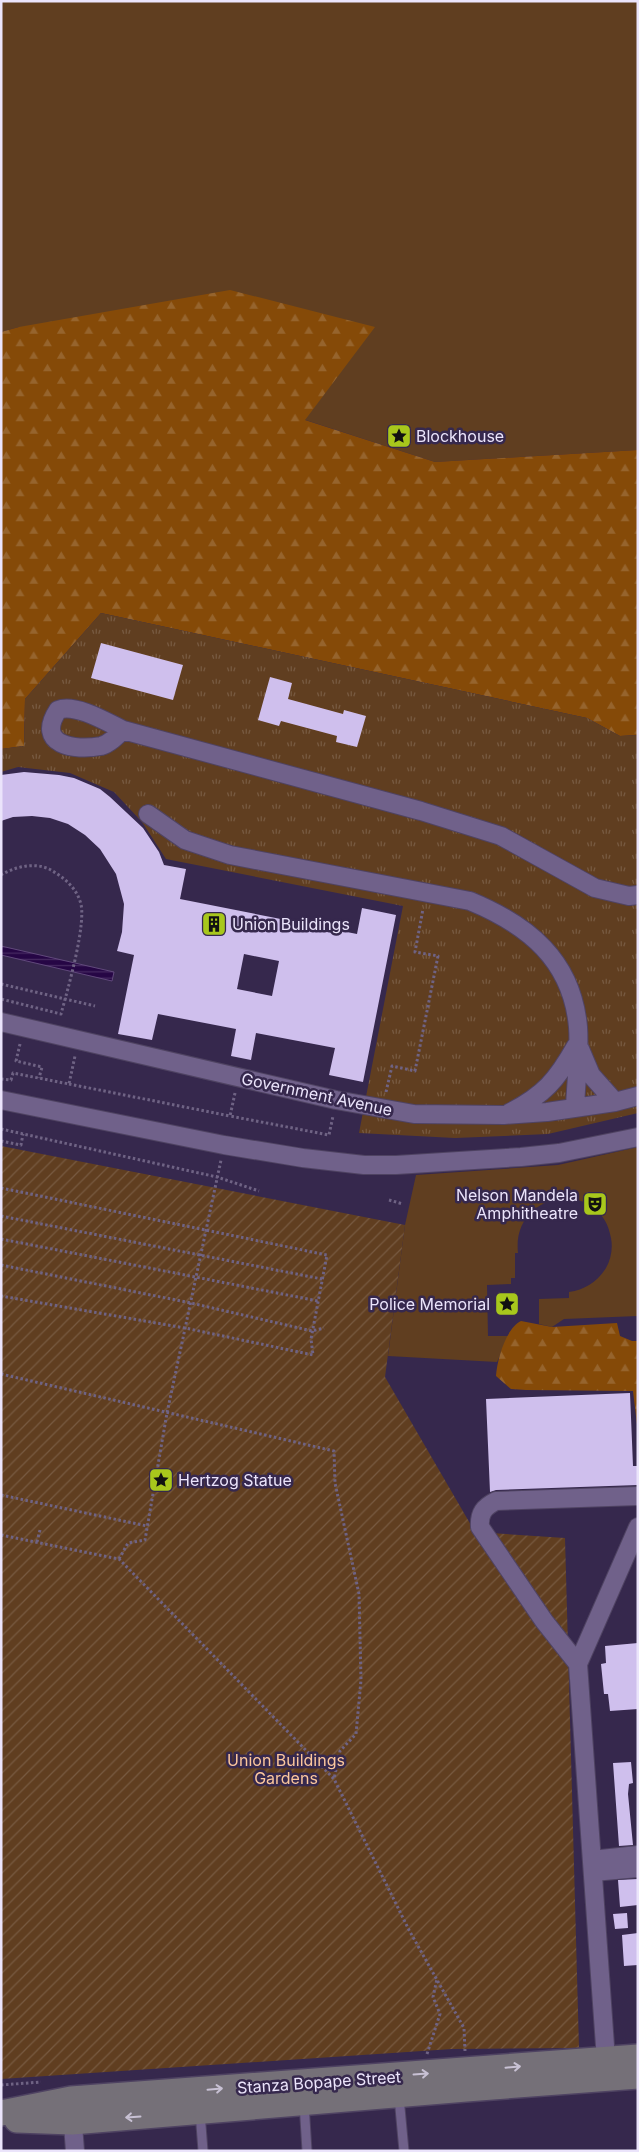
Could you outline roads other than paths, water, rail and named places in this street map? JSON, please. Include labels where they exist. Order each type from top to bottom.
[{"type":"main road","name":"Stanza Bopape Street","points":[[1,2119],[638,2057]]},
{"type":"main road","points":[[551,2082],[588,2069],[606,2060],[617,2067],[638,2072]]},
{"type":"main road","name":"Stanza Bopape Street","points":[[1,2113],[72,2111],[200,2112],[399,2094],[638,2076]]},
{"type":"street","points":[[123,730],[421,811],[501,836],[595,888],[629,896],[638,896]]},
{"type":"street","points":[[148,814],[186,840],[230,855],[470,901],[501,914],[528,933],[550,954],[569,989],[578,1027],[575,1108]]},
{"type":"street","name":"Government Avenue","points":[[1,1022],[336,1100],[383,1110],[414,1114],[504,1115],[575,1108],[615,1102],[638,1096]]},
{"type":"street","points":[[578,1044],[591,1075],[615,1102]]},
{"type":"street","points":[[504,1115],[544,1092],[558,1075],[578,1044]]},
{"type":"street","points":[[1,1100],[224,1145],[331,1162],[396,1165],[522,1157],[559,1153],[638,1137]]},
{"type":"street","points":[[578,1664],[544,1621],[480,1527],[481,1512],[486,1506],[496,1501],[638,1496]]},
{"type":"street","points":[[606,2060],[578,1664],[638,1527]]},
{"type":"street","points":[[592,1866],[638,1855]]},
{"type":"street","points":[[592,1866],[638,1868]]},
{"type":"street","points":[[72,2111],[75,2151]]},
{"type":"lane","points":[[399,2094],[404,2151]]},
{"type":"lane","points":[[304,2103],[307,2151]]},
{"type":"lane","points":[[200,2112],[203,2151]]},
{"type":"place","name":"Blockhouse","points":[[399,436]]},
{"type":"place","name":"Union Buildings","points":[[214,924]]},
{"type":"place","name":"Nelson Mandela Amphitheatre","points":[[595,1204]]},
{"type":"place","name":"Police Memorial","points":[[507,1304]]},
{"type":"place","name":"Hertzog Statue","points":[[161,1480]]},
{"type":"park label","name":"Union Buildings Gardens","points":[[286,1769]]}]
